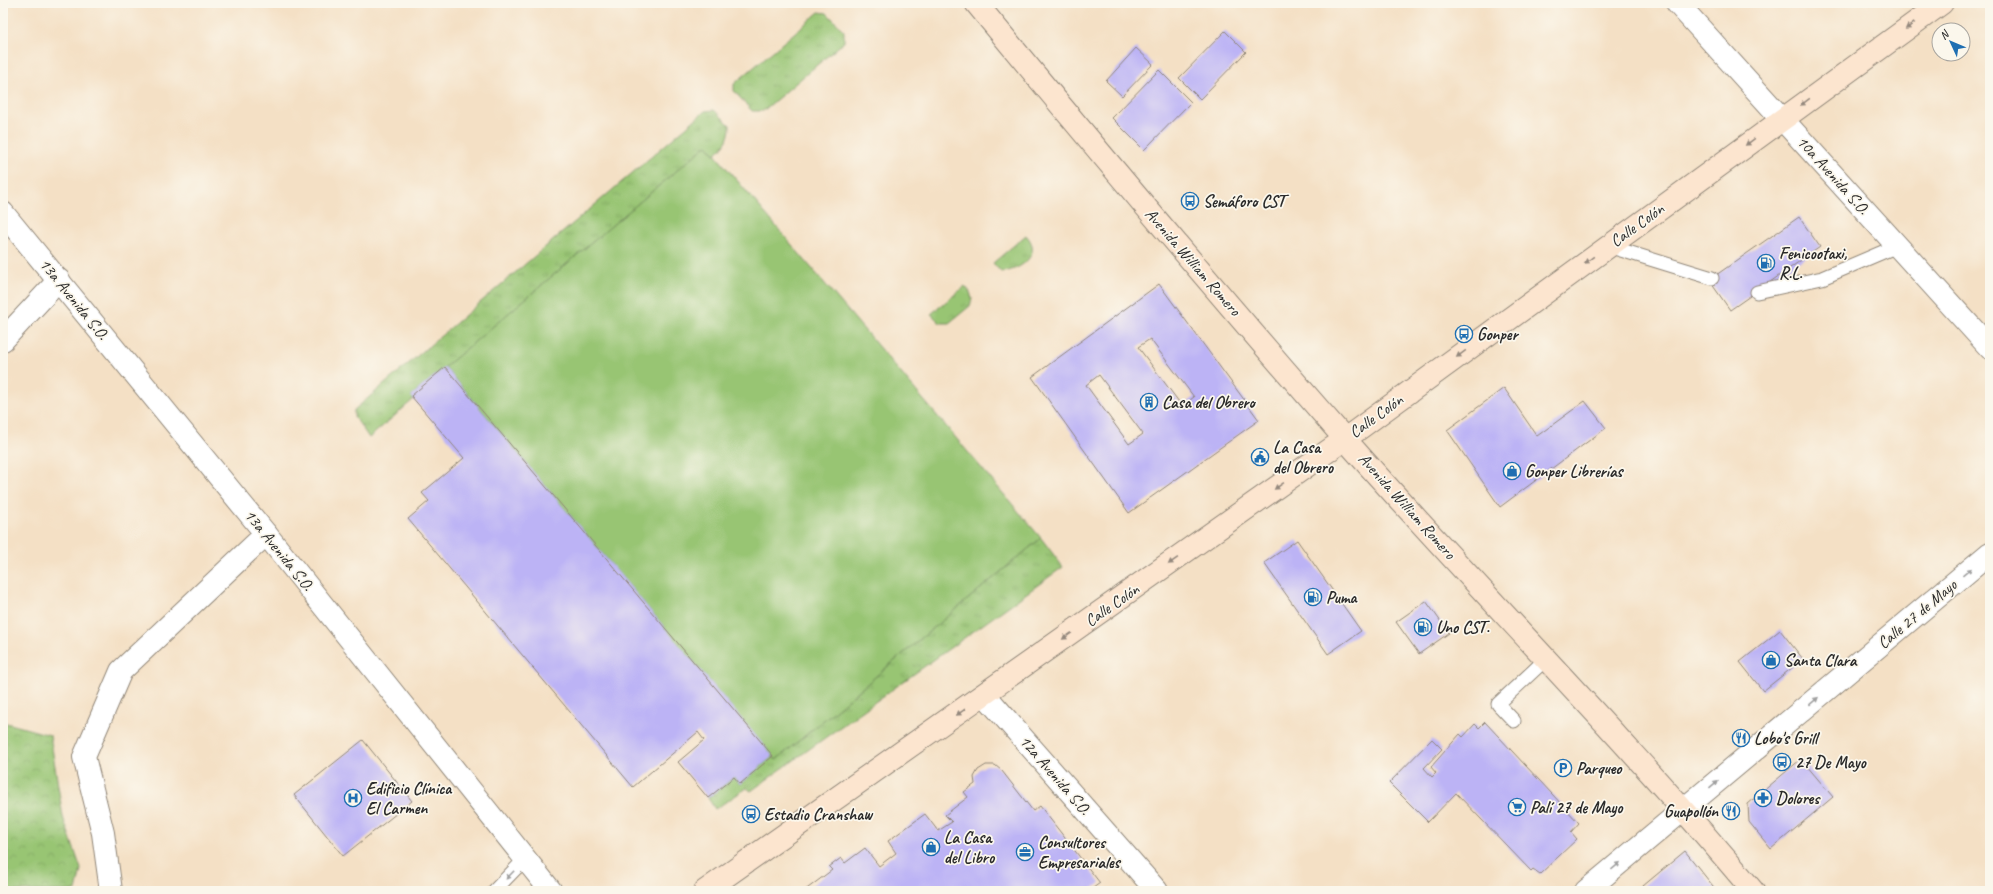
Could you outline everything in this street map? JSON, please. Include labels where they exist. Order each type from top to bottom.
[{"type":"main road","name":"Avenida William Romero","points":[[976,3],[1159,223],[1345,439],[1684,809],[1753,891]]},
{"type":"main road","name":"Calle Colón","points":[[705,891],[985,695],[1345,439],[1781,119],[1942,3]]},
{"type":"street","name":"10a Avenida S.O.","points":[[1676,3],[1990,348]]},
{"type":"street","name":"13a Avenida S.O.","points":[[3,213],[266,534],[551,891]]},
{"type":"street","points":[[4,339],[59,280]]},
{"type":"street","points":[[111,891],[103,833],[84,757],[121,671],[266,534]]},
{"type":"street","name":"Calle 27 de Mayo","points":[[1586,891],[1990,553]]},
{"type":"street","name":"12a Avenida S.O.","points":[[985,695],[1157,891]]},
{"type":"lane","points":[[1608,246],[1712,278]]},
{"type":"lane","points":[[1757,292],[1822,278],[1897,246]]},
{"type":"lane","points":[[1514,721],[1498,704],[1546,659]]},
{"type":"lane","points":[[494,891],[525,859]]},
{"type":"green space","points":[[819,12],[827,13],[844,31],[844,42],[763,111],[752,111],[734,91],[734,84]]},
{"type":"green space","points":[[714,110],[730,125],[728,138],[719,151],[715,154],[707,145],[411,396],[414,399],[369,438],[354,416],[354,410],[705,111]]},
{"type":"green space","points":[[707,145],[1041,538],[776,760],[445,367]]},
{"type":"green space","points":[[1026,235],[1031,242],[1031,255],[1022,265],[1008,271],[1001,272],[993,263]]},
{"type":"green space","points":[[965,286],[970,292],[972,299],[970,306],[949,323],[940,323],[931,314]]},
{"type":"green space","points":[[1041,538],[1063,567],[751,791],[747,788],[715,809],[708,798],[734,777],[740,784],[773,756],[776,760]]},
{"type":"green space","points":[[3,722],[50,735],[63,817],[81,869],[76,891],[3,891]]},
{"type":"building","points":[[1225,31],[1246,52],[1200,99],[1179,78]]},
{"type":"building","points":[[1136,48],[1153,64],[1122,96],[1106,81]]},
{"type":"building","points":[[1159,70],[1191,102],[1144,150],[1112,118]]},
{"type":"building","name":"Fenicootaxi, R.L.","points":[[1799,217],[1820,247],[1730,310],[1709,280]]},
{"type":"building","name":"Casa del Obrero","points":[[1159,284],[1259,420],[1129,513],[1032,377]],"holes":[[[1150,339],[1194,397],[1182,406],[1138,347]],[[1099,375],[1143,434],[1129,444],[1086,385]]]},
{"type":"building","points":[[445,367],[773,756],[740,784],[734,777],[708,798],[678,762],[704,740],[698,732],[633,787],[408,519],[429,501],[422,493],[464,458],[411,396]]},
{"type":"building","name":"Gonper Librerías","points":[[1504,388],[1537,436],[1585,401],[1606,428],[1500,507],[1447,430]]},
{"type":"building","name":"Puma","points":[[1297,540],[1361,631],[1328,654],[1264,563]]},
{"type":"building","name":"Puma","points":[[1426,601],[1449,633],[1419,654],[1396,622]]},
{"type":"building","name":"Santa Clara","points":[[1780,630],[1803,659],[1763,691],[1740,662]]},
{"type":"building","name":"Palí 27 de Mayo","points":[[1485,722],[1579,823],[1571,832],[1577,839],[1540,874],[1533,869],[1531,871],[1456,793],[1428,822],[1389,783],[1432,739],[1442,749],[1424,768],[1432,777],[1436,773],[1431,767],[1460,734],[1463,737],[1475,724],[1479,728]]},
{"type":"building","name":"Edificio Clínica El Carmen","points":[[363,740],[412,801],[343,856],[294,795]]},
{"type":"building","points":[[1801,759],[1833,797],[1771,849],[1749,822],[1748,804]]},
{"type":"building","points":[[986,765],[995,765],[1002,771],[1033,811],[1040,806],[1100,883],[1089,891],[804,891],[832,870],[829,867],[841,858],[845,863],[865,848],[879,866],[896,853],[888,841],[925,814],[938,831],[952,822],[945,815],[968,797],[964,792],[975,784],[974,777],[978,770]]},
{"type":"building","points":[[1685,851],[1717,891],[1637,891]]},
{"type":"place","name":"Semáforo CST","points":[[1190,201]]},
{"type":"place","name":"Fenicootaxi, R.L.","points":[[1766,263]]},
{"type":"place","name":"Gonper","points":[[1464,334]]},
{"type":"place","name":"Casa del Obrero","points":[[1149,402]]},
{"type":"place","name":"La Casa del Obrero","points":[[1260,457]]},
{"type":"place","name":"Gonper Librerías","points":[[1512,471]]},
{"type":"place","name":"Puma","points":[[1313,597]]},
{"type":"place","name":"Uno CST.","points":[[1423,627]]},
{"type":"place","name":"Santa Clara","points":[[1771,660]]},
{"type":"place","name":"Lobo's Grill","points":[[1741,738]]},
{"type":"place","name":"27 De Mayo","points":[[1782,762]]},
{"type":"place","name":"Parqueo","points":[[1563,768]]},
{"type":"place","name":"Edificio Clínica El Carmen","points":[[353,798]]},
{"type":"place","name":"Dolores","points":[[1763,798]]},
{"type":"place","name":"Palí 27 de Mayo","points":[[1517,807]]},
{"type":"place","name":"Guapollón","points":[[1731,811]]},
{"type":"place","name":"Estadio Cranshaw","points":[[751,814]]},
{"type":"place","name":"La Casa del Libro","points":[[931,847]]},
{"type":"place","name":"Consultores Empresariales","points":[[1025,852]]}]
